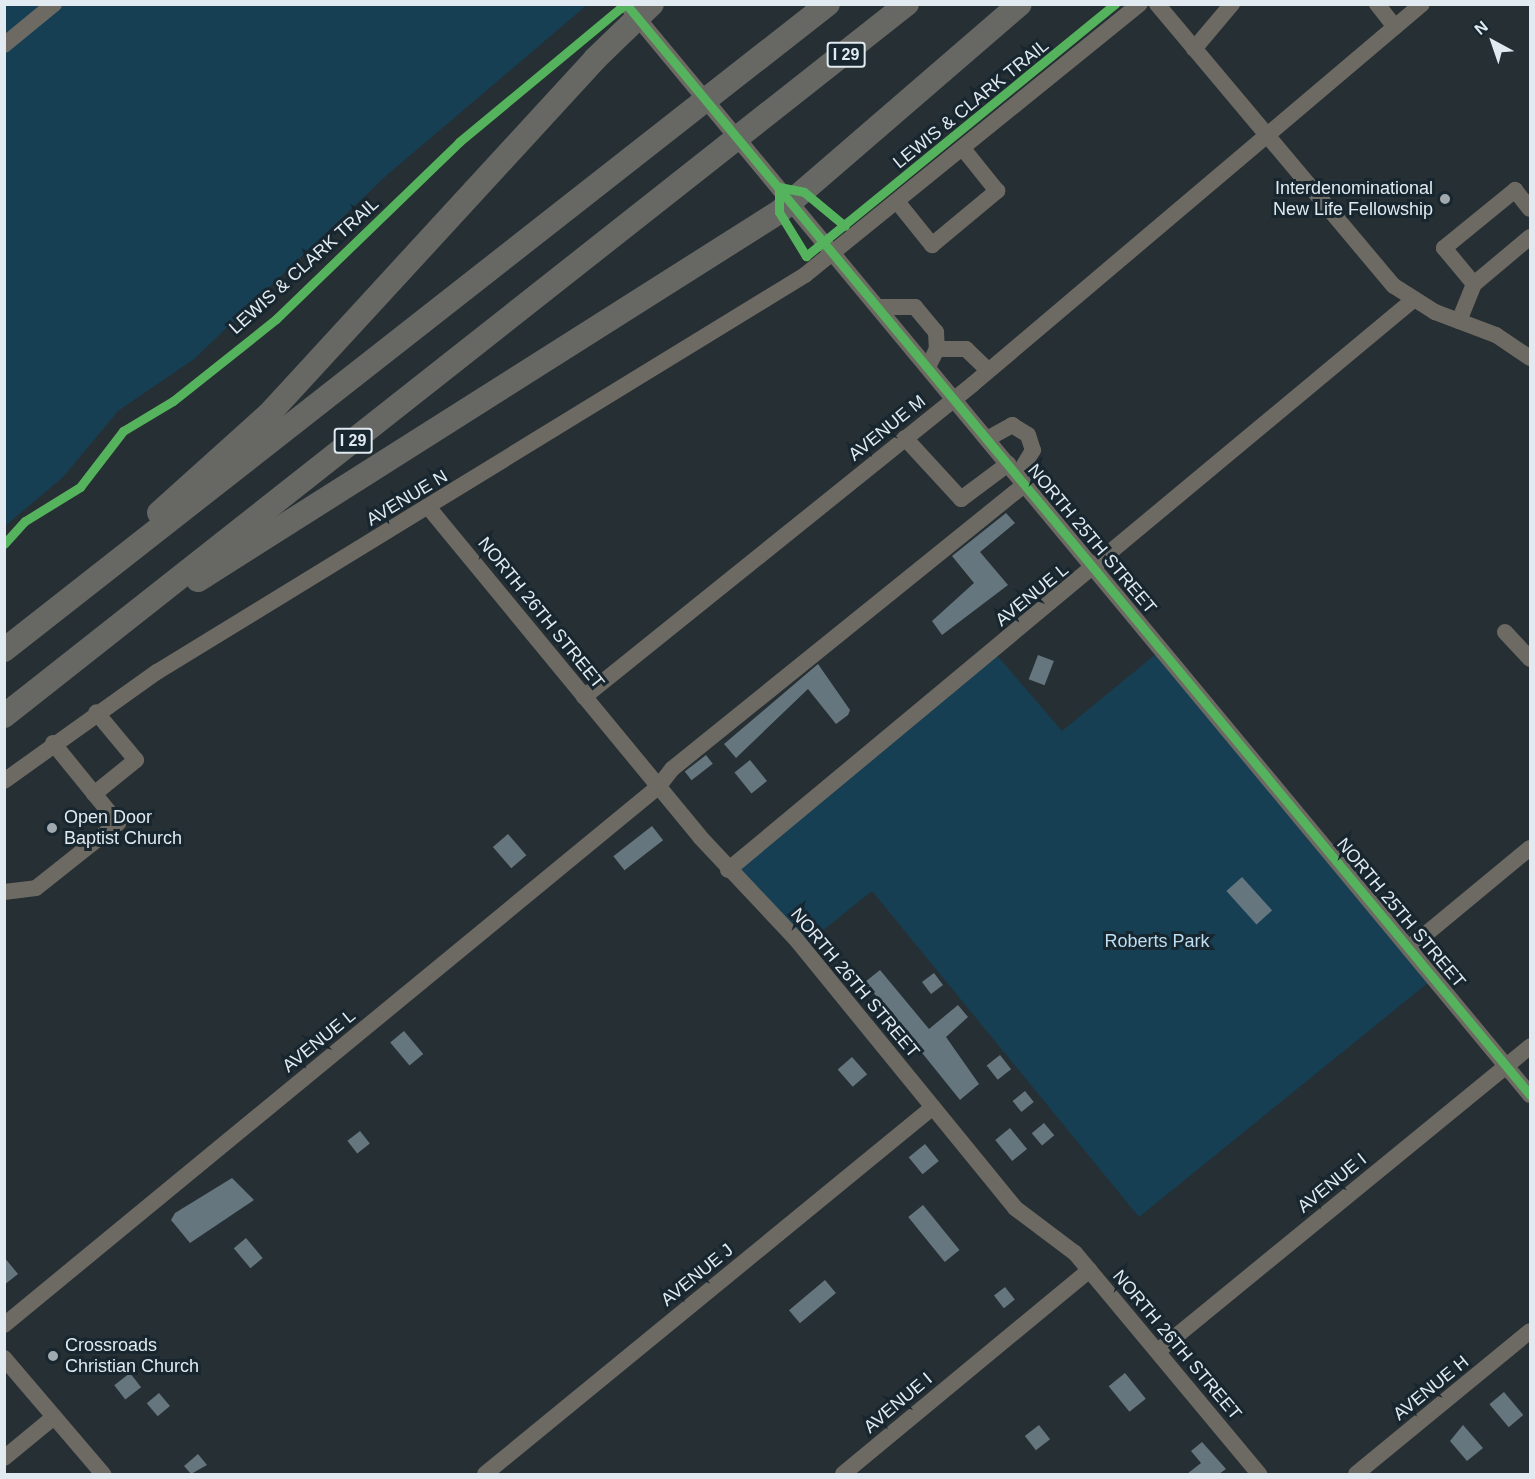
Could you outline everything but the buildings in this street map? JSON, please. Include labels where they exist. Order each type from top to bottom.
[{"type":"highway","name":"I 29","points":[[14,643],[669,132],[828,4]]},
{"type":"highway","name":"I 29","points":[[4,716],[784,104],[907,4]]},
{"type":"highway","points":[[83,655],[792,203],[1020,4]]},
{"type":"highway","points":[[14,643],[268,415],[638,9]]},
{"type":"street","points":[[4,45],[54,4]]},
{"type":"street","name":"AVENUE N","points":[[4,782],[96,712],[429,508],[834,254],[965,151],[1140,4]]},
{"type":"street","points":[[1156,4],[1367,257],[1413,300],[1459,321],[1496,334],[1530,358]]},
{"type":"street","points":[[1194,49],[1232,4]]},
{"type":"street","points":[[1377,4],[1395,27]]},
{"type":"street","name":"AVENUE M","points":[[584,697],[954,399],[1267,138],[1422,4]]},
{"type":"street","name":"NORTH 25TH STREET","points":[[638,9],[792,203],[1530,1095]]},
{"type":"street","points":[[899,204],[932,245],[997,191],[965,151]]},
{"type":"street","points":[[1474,284],[1444,248],[1515,190],[1530,209]]},
{"type":"street","points":[[1459,321],[1474,284],[1530,237]]},
{"type":"street","name":"AVENUE L","points":[[728,870],[1095,569],[1413,300]]},
{"type":"street","points":[[878,307],[915,307],[936,332],[937,349],[928,367]]},
{"type":"street","points":[[937,349],[966,349],[988,370]]},
{"type":"street","points":[[905,438],[961,499],[1017,475],[1033,450],[1022,428],[1012,424],[987,439]]},
{"type":"street","name":"AVENUE L","points":[[4,1324],[658,787],[672,769],[1017,475]]},
{"type":"street","name":"NORTH 26TH STREET","points":[[429,508],[658,787],[728,870],[795,938],[1031,1224],[1090,1270],[1259,1474]]},
{"type":"street","points":[[1505,632],[1530,659]]},
{"type":"street","points":[[94,794],[136,760],[96,712]]},
{"type":"street","points":[[4,892],[36,888],[118,823],[53,743]]},
{"type":"street","points":[[1409,948],[1530,848]]},
{"type":"street","name":"AVENUE I","points":[[1158,1351],[1530,1046]]},
{"type":"street","name":"AVENUE J","points":[[485,1474],[933,1107]]},
{"type":"street","name":"AVENUE I","points":[[843,1474],[1090,1270]]},
{"type":"street","name":"AVENUE H","points":[[1356,1474],[1530,1331]]},
{"type":"street","points":[[4,1358],[103,1474]]},
{"type":"street","points":[[4,1458],[54,1417]]},
{"type":"green space","points":[[4,5],[587,5],[387,175],[194,359],[118,411],[63,477],[5,526]]},
{"type":"green space","name":"Roberts Park","points":[[1162,649],[1434,978],[1139,1217],[872,891],[802,947],[728,870],[994,652],[1062,731]]},
{"type":"cycle path","name":"LEWIS & CLARK TRAIL","points":[[4,544],[25,521],[80,487],[123,431],[173,401],[276,319],[459,142],[625,4]]},
{"type":"cycle path","points":[[626,4],[1530,1095]]},
{"type":"cycle path","name":"LEWIS & CLARK TRAIL","points":[[779,187],[779,212],[806,256],[1115,4]]},
{"type":"cycle path","points":[[779,187],[804,192],[845,226]]},
{"type":"place","name":"Interdenominational New Life Fellowship","points":[[1445,199]]},
{"type":"place","name":"Open Door Baptist Church","points":[[52,828]]},
{"type":"place","name":"Crossroads Christian Church","points":[[53,1356]]}]
